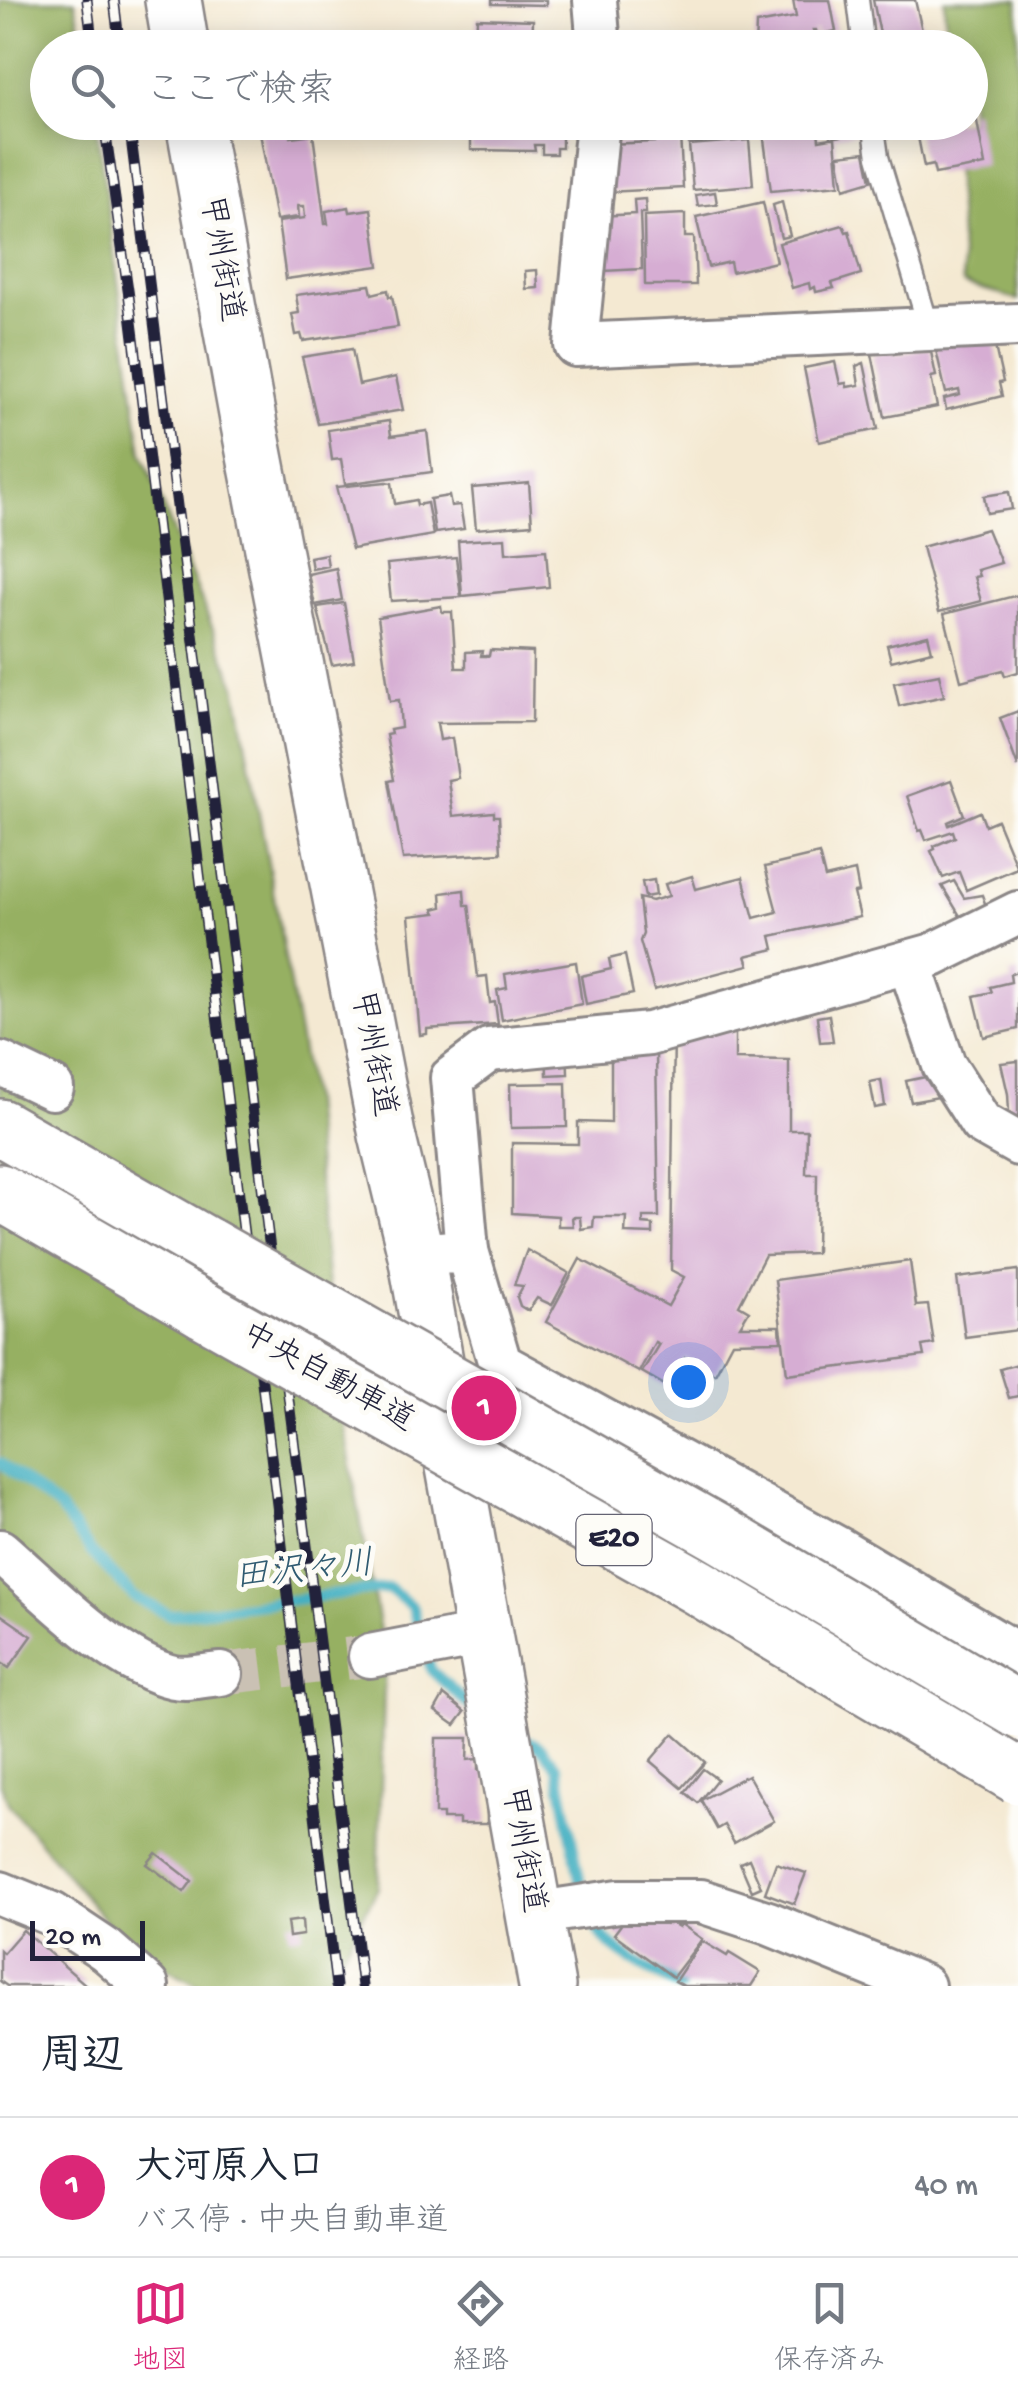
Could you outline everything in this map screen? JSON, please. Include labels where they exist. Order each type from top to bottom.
[{"type":"main road","points":[[172,0],[178,30]]},
{"type":"main road","name":"甲州街道","points":[[197,140],[383,1116],[442,1253],[484,1634],[547,1986]]},
{"type":"main road","name":"中央自動車道","points":[[0,1127],[716,1532],[1018,1710]]},
{"type":"main road","name":"中央自動車道","points":[[0,1192],[205,1312],[696,1586],[1018,1776]]},
{"type":"street","points":[[596,0],[597,30]]},
{"type":"street","points":[[596,140],[576,345],[1018,325]]},
{"type":"street","points":[[1018,914],[933,955],[649,1034],[489,1050],[452,1078],[442,1253],[500,1364],[839,1548],[1018,1655]]},
{"type":"street","points":[[909,962],[944,1064],[981,1122],[1018,1144]]},
{"type":"street","points":[[0,1063],[52,1088]]},
{"type":"street","points":[[0,1552],[105,1641],[153,1670],[179,1678],[220,1674]]},
{"type":"street","points":[[370,1656],[484,1634]]},
{"type":"street","points":[[0,1893],[52,1914],[106,1950],[146,1986]]},
{"type":"street","points":[[532,1914],[619,1901],[701,1901],[768,1923],[860,1974],[924,1986]]},
{"type":"lane","points":[[858,0],[862,30]]},
{"type":"lane","points":[[876,140],[929,328]]},
{"type":"green space","points":[[0,0],[75,0],[81,30],[30,30],[30,140],[98,140],[142,453],[236,686],[311,1101],[337,1387],[385,1659],[378,1888],[325,1986],[200,1986],[127,1947],[9,1805],[0,1782]]},
{"type":"green space","points":[[944,0],[1018,0],[1018,300],[963,283],[953,140],[988,140],[988,30],[946,30]]},
{"type":"building","points":[[492,0],[546,0],[546,5],[492,4]]},
{"type":"building","points":[[793,0],[830,0],[836,30],[756,30],[756,24],[796,17]]},
{"type":"building","points":[[873,0],[915,0],[922,30],[879,30]]},
{"type":"building","points":[[477,18],[533,20],[533,30],[477,30]]},
{"type":"building","points":[[261,140],[314,140],[325,224],[326,211],[371,209],[379,266],[286,279],[278,222],[305,218],[304,206],[298,206],[299,217],[276,220]]},
{"type":"building","points":[[471,140],[562,140],[562,148],[556,148],[556,154],[542,154],[542,145],[534,145],[535,151],[471,150]]},
{"type":"building","points":[[680,140],[683,188],[607,192],[607,144]]},
{"type":"building","points":[[749,140],[753,185],[693,190],[689,145]]},
{"type":"building","points":[[764,140],[835,140],[839,185],[771,191]]},
{"type":"building","points":[[919,140],[980,140],[985,165],[935,174],[933,165],[924,167]]},
{"type":"building","points":[[865,152],[871,181],[844,189],[838,155]]},
{"type":"building","points":[[715,192],[717,204],[698,206],[696,195]]},
{"type":"building","points":[[645,199],[646,213],[640,213],[642,269],[603,271],[600,216],[635,214],[634,200]]},
{"type":"building","points":[[763,202],[776,262],[732,272],[730,262],[708,267],[696,217]]},
{"type":"building","points":[[782,202],[790,236],[781,238],[773,205]]},
{"type":"building","points":[[685,214],[685,237],[694,237],[696,285],[645,285],[644,216]]},
{"type":"building","points":[[843,225],[849,231],[861,274],[816,292],[809,283],[792,288],[779,243]]},
{"type":"building","points":[[537,270],[538,288],[526,289],[525,271]]},
{"type":"building","points":[[370,285],[372,294],[388,290],[389,297],[392,296],[398,327],[303,341],[301,334],[296,335],[292,314],[299,313],[296,295]]},
{"type":"building","points":[[991,329],[1003,382],[999,383],[1002,396],[946,410],[944,399],[960,395],[959,390],[946,393],[933,337]]},
{"type":"building","points":[[930,347],[937,407],[885,417],[872,354]]},
{"type":"building","points":[[352,349],[359,385],[396,377],[403,410],[318,424],[302,357]]},
{"type":"building","points":[[835,362],[840,384],[846,383],[847,387],[859,385],[856,366],[864,363],[878,429],[819,442],[804,368]]},
{"type":"building","points":[[389,421],[391,436],[427,431],[432,472],[345,484],[341,459],[332,460],[328,430]]},
{"type":"building","points":[[392,483],[395,504],[416,500],[417,505],[427,503],[433,535],[352,549],[336,487]]},
{"type":"building","points":[[529,483],[532,524],[476,529],[472,488]]},
{"type":"building","points":[[1009,492],[1012,509],[987,513],[984,496]]},
{"type":"building","points":[[449,496],[451,506],[460,505],[464,529],[435,533],[430,499]]},
{"type":"building","points":[[987,529],[1001,563],[977,570],[979,576],[974,577],[981,601],[939,612],[922,547]]},
{"type":"building","points":[[505,538],[506,553],[546,550],[549,587],[462,596],[458,541]]},
{"type":"building","points":[[326,554],[328,566],[312,569],[310,557]]},
{"type":"building","points":[[456,557],[461,597],[391,601],[387,564]]},
{"type":"building","points":[[336,568],[342,600],[315,605],[308,574]]},
{"type":"building","points":[[1018,595],[1018,672],[1005,676],[1003,670],[961,681],[944,614]]},
{"type":"building","points":[[344,603],[354,661],[332,665],[317,607]]},
{"type":"building","points":[[441,606],[442,612],[452,612],[456,668],[466,668],[466,652],[482,651],[481,656],[489,656],[490,650],[533,652],[532,722],[437,723],[440,740],[452,738],[458,778],[448,780],[453,816],[494,812],[494,816],[499,816],[501,853],[403,859],[389,781],[394,780],[386,735],[401,728],[399,700],[390,701],[378,617]]},
{"type":"building","points":[[928,635],[932,651],[891,661],[887,645]]},
{"type":"building","points":[[939,674],[944,696],[899,706],[894,683]]},
{"type":"building","points":[[1018,711],[1018,767],[1000,718]]},
{"type":"building","points":[[951,780],[964,815],[948,822],[949,825],[980,812],[985,825],[997,820],[1017,868],[966,890],[959,872],[943,878],[931,851],[955,837],[953,831],[926,840],[907,796]]},
{"type":"building","points":[[819,854],[825,878],[855,871],[859,892],[854,893],[860,917],[771,936],[774,949],[746,956],[749,965],[654,990],[640,941],[643,934],[639,898],[652,901],[669,896],[665,884],[692,876],[696,889],[743,877],[754,918],[777,912],[765,867]]},
{"type":"building","points":[[654,880],[656,895],[645,897],[642,882]]},
{"type":"building","points":[[954,881],[964,898],[982,895],[986,906],[960,916],[942,886]]},
{"type":"building","points":[[464,890],[478,977],[487,976],[490,1003],[495,1002],[498,1024],[427,1029],[427,1034],[420,1035],[409,916],[436,913],[434,909],[442,907],[441,893]]},
{"type":"building","points":[[625,955],[633,994],[586,1004],[581,976],[611,969],[609,959]]},
{"type":"building","points":[[576,962],[582,1004],[502,1020],[497,990],[507,988],[505,974]]},
{"type":"building","points":[[1018,972],[1018,1029],[984,1037],[974,996],[1011,982],[1010,974]]},
{"type":"building","points":[[829,1015],[833,1041],[820,1042],[817,1017]]},
{"type":"building","points":[[674,1029],[735,1030],[735,1059],[789,1060],[789,1130],[807,1130],[806,1174],[817,1174],[816,1253],[765,1255],[739,1305],[749,1311],[740,1326],[780,1326],[781,1341],[732,1342],[715,1374],[685,1358],[668,1387],[642,1372],[659,1344],[655,1342],[639,1372],[546,1322],[580,1259],[668,1306],[684,1277],[671,1270]]},
{"type":"building","points":[[546,1044],[567,1044],[568,1074],[547,1075]]},
{"type":"building","points":[[611,1054],[656,1054],[659,1217],[643,1217],[643,1224],[653,1225],[653,1234],[625,1233],[626,1217],[594,1217],[593,1227],[581,1229],[580,1217],[572,1217],[573,1226],[558,1226],[558,1216],[512,1213],[512,1143],[578,1144],[578,1122],[611,1123]]},
{"type":"building","points":[[1018,1061],[1018,1128],[1010,1129],[1001,1063]]},
{"type":"building","points":[[940,1074],[944,1096],[911,1102],[906,1081]]},
{"type":"building","points":[[881,1080],[885,1106],[875,1108],[870,1082]]},
{"type":"building","points":[[566,1083],[567,1127],[511,1128],[510,1084]]},
{"type":"building","points":[[527,1250],[569,1273],[552,1305],[537,1298],[528,1311],[520,1306],[517,1297],[523,1286],[514,1285]]},
{"type":"building","points":[[910,1261],[916,1306],[928,1305],[934,1344],[922,1346],[924,1356],[787,1374],[775,1280]]},
{"type":"building","points":[[1018,1270],[1018,1330],[965,1337],[957,1278]]},
{"type":"building","points":[[1018,1364],[1018,1396],[1009,1398],[1000,1369]]},
{"type":"building","points":[[0,1614],[32,1636],[9,1668],[0,1662]]},
{"type":"building","points":[[444,1695],[465,1712],[455,1725],[435,1711]]},
{"type":"building","points":[[673,1734],[705,1762],[682,1788],[650,1761]]},
{"type":"building","points":[[436,1738],[468,1738],[467,1760],[478,1759],[478,1770],[486,1770],[487,1824],[459,1824],[459,1819],[443,1819],[443,1814],[435,1814]]},
{"type":"building","points":[[703,1769],[717,1779],[698,1803],[685,1792]]},
{"type":"building","points":[[748,1775],[774,1821],[734,1843],[724,1825],[717,1829],[701,1800]]},
{"type":"building","points":[[156,1853],[192,1881],[184,1892],[147,1864]]},
{"type":"building","points":[[749,1859],[761,1887],[752,1891],[740,1863]]},
{"type":"building","points":[[776,1863],[806,1873],[794,1904],[765,1893]]},
{"type":"building","points":[[302,1920],[303,1935],[289,1937],[287,1922]]},
{"type":"building","points":[[623,1922],[670,1922],[679,1927],[681,1924],[702,1939],[673,1977],[614,1934]]},
{"type":"building","points":[[23,1930],[84,1986],[7,1986],[0,1981],[0,1950],[3,1953]]},
{"type":"building","points":[[702,1941],[760,1972],[751,1986],[684,1986],[675,1981]]},
{"type":"waterway","name":"田沢々川","points":[[0,1463],[60,1509],[92,1553],[134,1597],[170,1615],[389,1588],[412,1607],[431,1670],[478,1713]]},
{"type":"waterway","name":"田沢々川","points":[[520,1736],[542,1748],[558,1768],[583,1897]]},
{"type":"waterway","name":"田沢々川","points":[[589,1914],[615,1948],[680,1986]]},
{"type":"tunnel","points":[[221,1674],[370,1656]]},
{"type":"railway","points":[[87,0],[91,30]]},
{"type":"railway","points":[[114,0],[118,30]]},
{"type":"railway","points":[[107,140],[336,1986]]},
{"type":"railway","points":[[131,140],[362,1986]]},
{"type":"place","name":"大河原入口","points":[[484,1408]]}]
